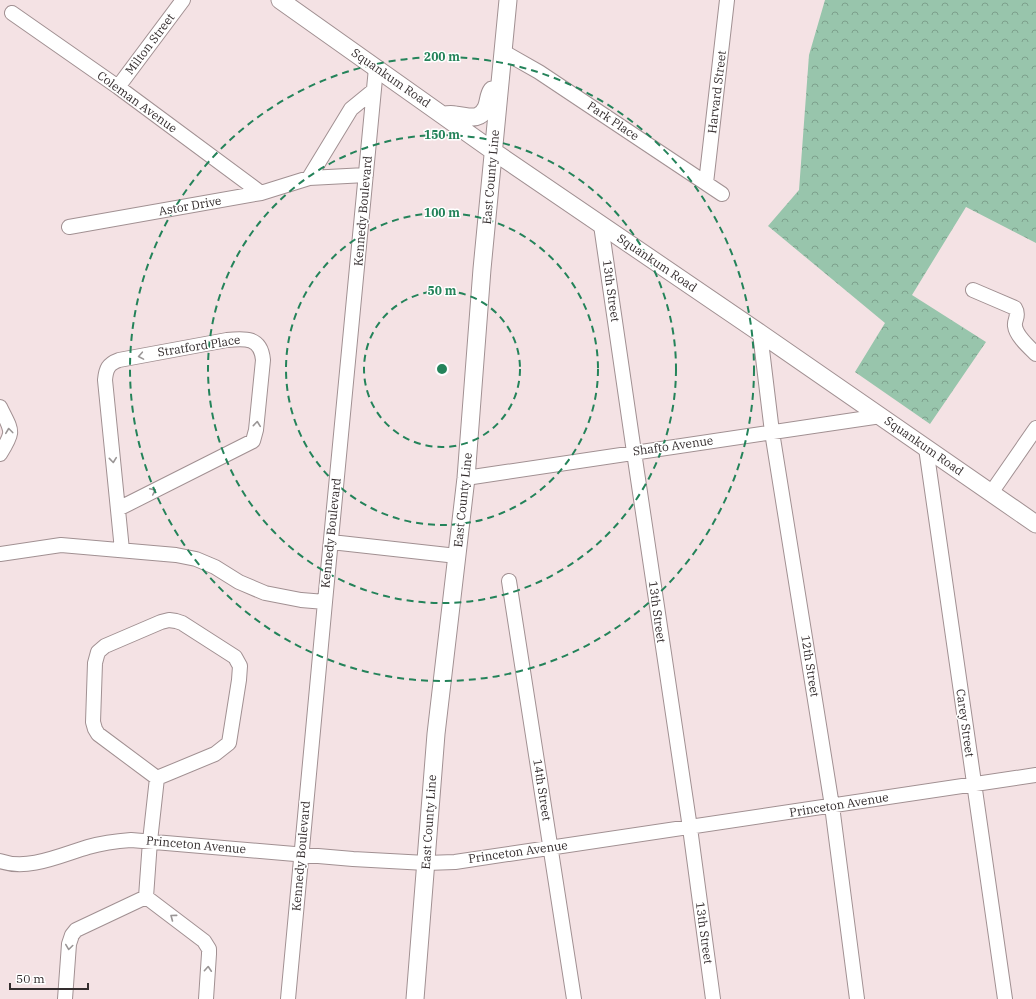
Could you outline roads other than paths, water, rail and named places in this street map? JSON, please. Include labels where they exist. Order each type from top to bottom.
[{"type":"main road","name":"Squankum Road","points":[[280,0],[493,152],[760,333],[1036,524]]},
{"type":"main road","name":"East County Line","points":[[415,999],[436,734],[466,478],[482,269],[508,0]]},
{"type":"main road","points":[[442,115],[456,115],[470,118],[477,117],[486,109],[490,93],[499,82]]},
{"type":"street","name":"Milton Street","points":[[118,87],[183,0]]},
{"type":"street","name":"Harvard Street","points":[[706,184],[727,0]]},
{"type":"street","name":"Coleman Avenue","points":[[12,13],[118,87],[261,193]]},
{"type":"street","name":"Park Place","points":[[502,51],[539,72],[722,194]]},
{"type":"street","name":"Kennedy Boulevard","points":[[288,999],[324,602],[376,68]]},
{"type":"street","points":[[309,178],[351,109],[373,91]]},
{"type":"street","name":"Astor Drive","points":[[69,227],[261,193],[309,178],[366,175]]},
{"type":"street","name":"13th Street","points":[[601,225],[690,828],[713,999]]},
{"type":"street","points":[[973,290],[1015,308],[1018,316],[1015,328],[1022,340],[1036,354]]},
{"type":"street","name":"12th Street","points":[[760,333],[772,432],[832,806],[857,999]]},
{"type":"street","name":"Stratford Place","points":[[118,509],[253,441],[256,430],[263,360],[259,346],[244,338],[228,340],[119,360],[108,366],[105,380],[122,550]]},
{"type":"street","points":[[0,407],[10,427],[10,438],[0,454]]},
{"type":"street","name":"Shafto Avenue","points":[[466,478],[881,416]]},
{"type":"street","points":[[991,493],[1036,428]]},
{"type":"street","name":"Carey Street","points":[[926,448],[1005,999]]},
{"type":"street","points":[[331,542],[457,556]]},
{"type":"street","points":[[0,554],[61,546],[176,555],[196,559],[215,567],[239,582],[265,593],[301,600],[324,602]]},
{"type":"street","name":"14th Street","points":[[509,581],[574,999]]},
{"type":"street","points":[[176,621],[182,623],[235,657],[240,666],[239,680],[229,743],[215,754],[157,778],[98,734],[95,729],[93,722],[95,664],[98,652],[105,646],[161,622],[176,621]]},
{"type":"street","name":"Princeton Avenue","points":[[0,861],[8,864],[26,864],[114,841],[131,840],[353,859],[426,863],[455,862],[1036,775]]},
{"type":"street","points":[[146,897],[157,778]]},
{"type":"street","points":[[65,999],[69,944],[72,935],[76,930],[146,897]]},
{"type":"street","points":[[146,897],[204,941],[209,949],[206,999]]}]
